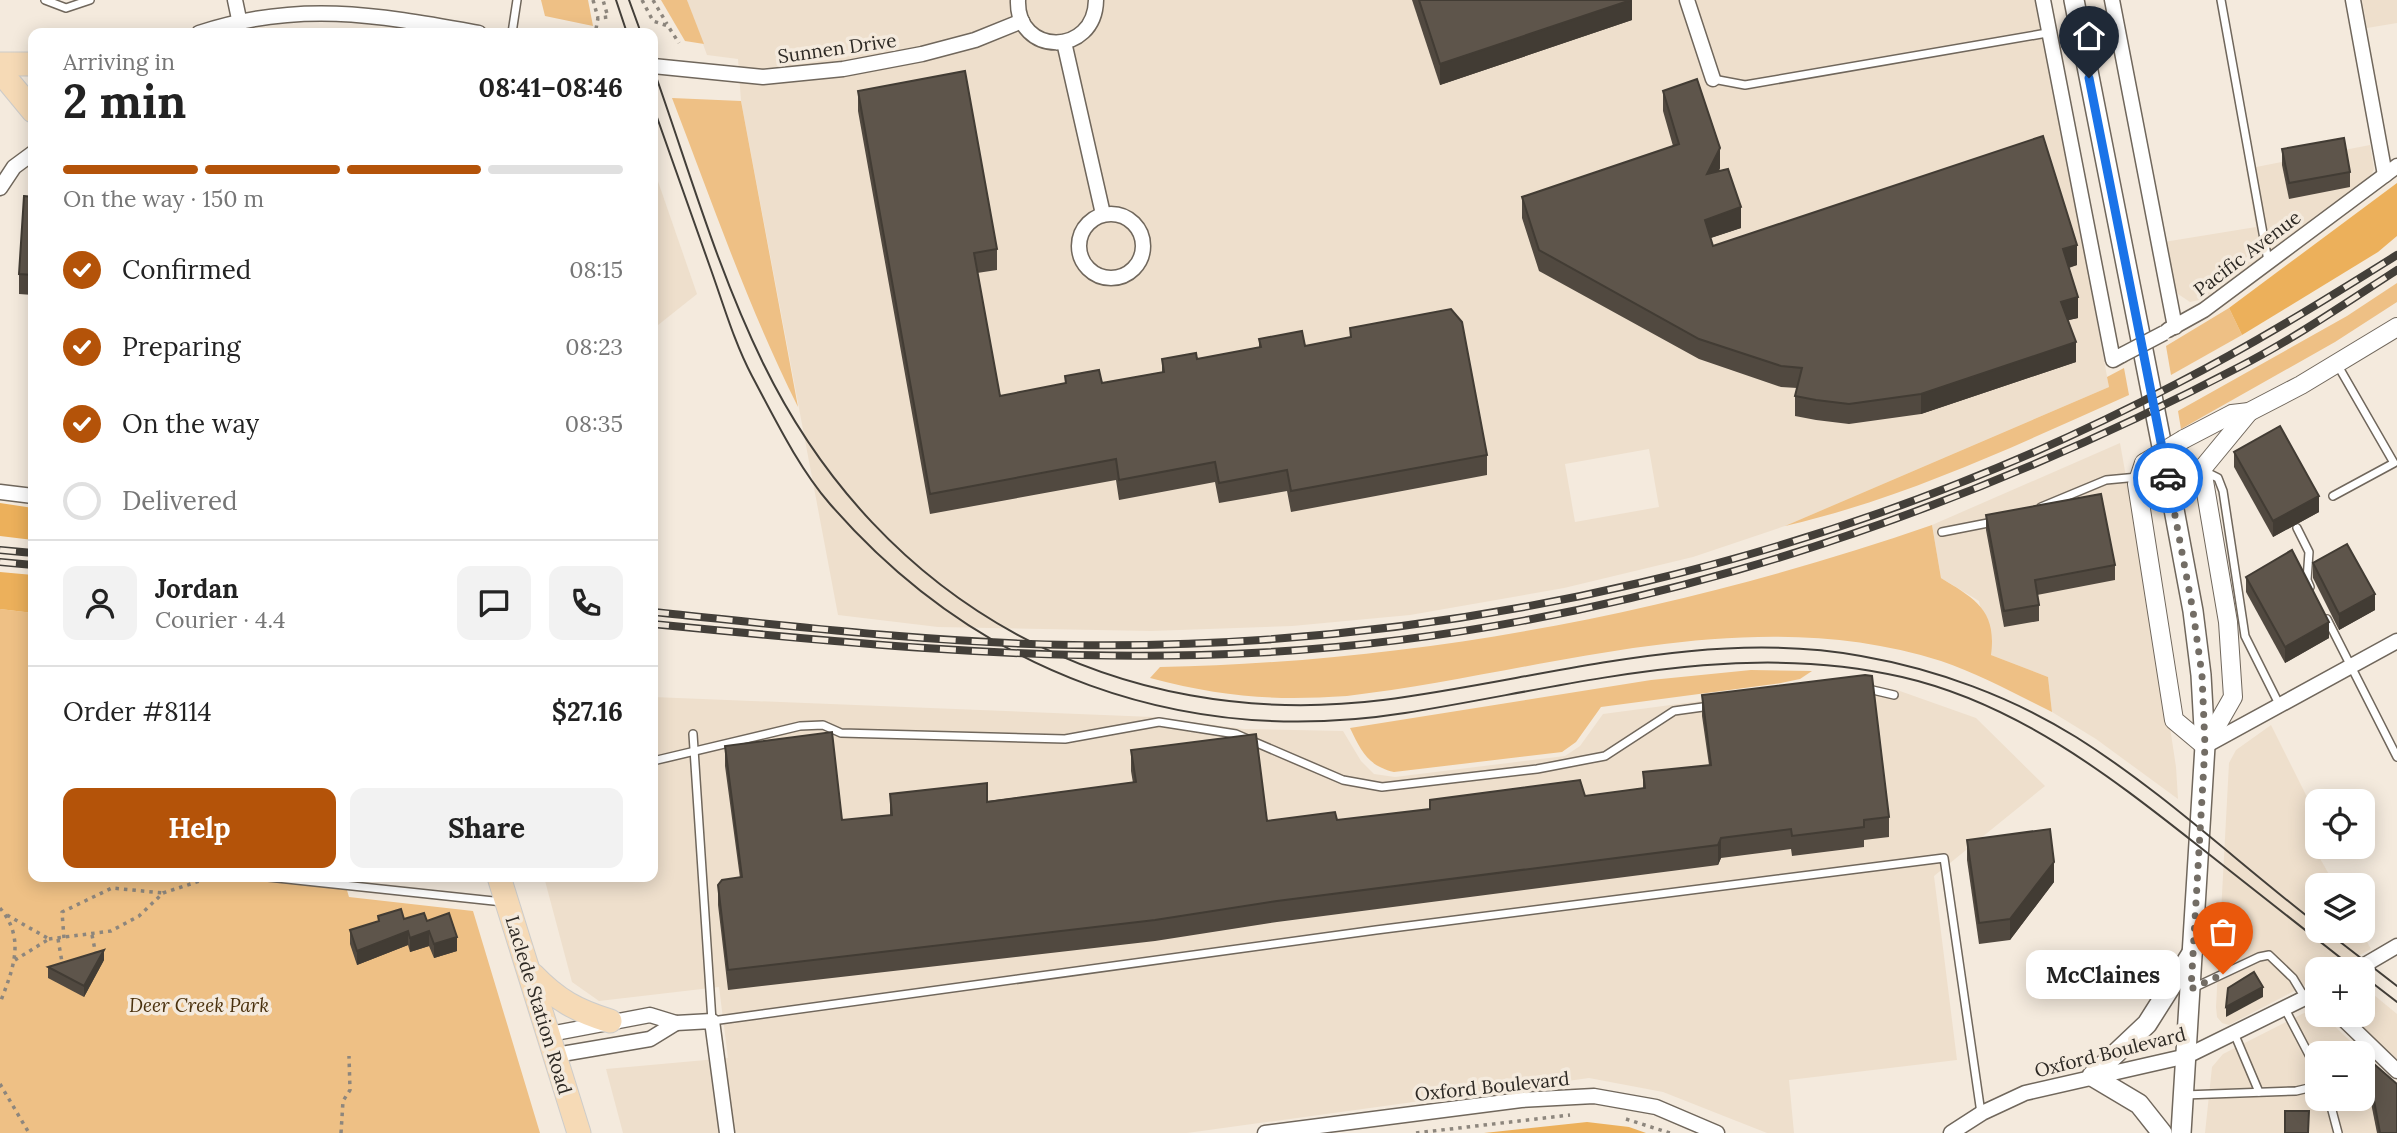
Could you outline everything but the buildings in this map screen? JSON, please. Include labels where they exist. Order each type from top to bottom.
[{"type":"main road","points":[[2074,0],[2193,611],[2202,675],[2205,746],[2180,1133]]},
{"type":"main road","points":[[0,64],[28,64]]},
{"type":"main road","points":[[0,71],[28,105]]},
{"type":"main road","name":"Laclede Station Road","points":[[501,882],[579,1133]]},
{"type":"main road","points":[[2162,1133],[2139,1104],[2092,1076],[2147,1024],[2193,951]]},
{"type":"main road","points":[[529,971],[561,1002],[578,1011],[610,1021]]},
{"type":"street","points":[[235,0],[241,26],[296,9],[346,9],[451,28]]},
{"type":"street","points":[[1018,0],[1021,21],[1036,37],[1050,42],[1064,42],[1088,27],[1096,0]]},
{"type":"street","points":[[1687,0],[1713,79]]},
{"type":"street","points":[[2043,0],[2047,33]]},
{"type":"street","points":[[2112,0],[2170,330]]},
{"type":"street","points":[[2353,0],[2391,170]]},
{"type":"street","name":"Sunnen Drive","points":[[658,66],[763,77],[843,69],[935,51],[975,40],[1021,21]]},
{"type":"street","name":"Pacific Avenue","points":[[2047,33],[2117,358],[2170,330],[2391,170]]},
{"type":"street","points":[[1064,42],[1103,214]]},
{"type":"street","points":[[0,188],[14,167],[28,157]]},
{"type":"street","points":[[1103,214],[1124,215],[1140,229],[1143,239],[1144,250],[1135,268],[1116,278],[1095,274],[1081,257],[1079,247],[1085,227],[1103,214]]},
{"type":"street","points":[[2202,469],[2249,412],[2397,327]]},
{"type":"street","points":[[2205,746],[2174,720],[2141,470],[2186,438],[2232,414],[2249,412]]},
{"type":"street","points":[[2186,438],[2202,469],[2228,622],[2233,697],[2205,746]]},
{"type":"street","points":[[0,492],[28,495]]},
{"type":"street","points":[[2205,746],[2397,641]]},
{"type":"street","points":[[2375,959],[2396,947]]},
{"type":"street","name":"Oxford Boulevard","points":[[1951,1133],[1982,1113],[2025,1093],[2187,1056],[2305,998]]},
{"type":"street","points":[[553,1044],[610,1021],[650,1015],[676,1023],[712,1021],[727,1133]]},
{"type":"street","points":[[553,1044],[650,1039],[676,1023]]},
{"type":"street","points":[[2349,1027],[2360,1041]]},
{"type":"street","points":[[2375,1056],[2397,1071]]},
{"type":"street","name":"Oxford Boulevard","points":[[1265,1133],[1521,1100],[1594,1096],[1656,1107],[1717,1133]]},
{"type":"lane","points":[[45,0],[66,8],[90,0]]},
{"type":"lane","points":[[513,28],[517,0]]},
{"type":"lane","points":[[2221,0],[2268,261]]},
{"type":"lane","points":[[1713,79],[1745,85],[2047,33]]},
{"type":"lane","points":[[2333,496],[2394,463],[2336,364]]},
{"type":"lane","points":[[2202,469],[2218,478],[2223,491],[2245,636],[2280,706]]},
{"type":"lane","points":[[2036,510],[2106,480],[2141,470]]},
{"type":"lane","points":[[1942,532],[2001,520]]},
{"type":"lane","points":[[2297,528],[2309,552],[2307,580],[2313,593]]},
{"type":"lane","points":[[2320,605],[2397,757]]},
{"type":"lane","points":[[1851,686],[1894,695]]},
{"type":"lane","points":[[658,760],[800,726],[823,725],[841,733],[1065,738],[1158,722],[1236,734],[1343,780],[1382,787],[1536,769],[1605,756],[1674,711],[1715,706]]},
{"type":"lane","points":[[693,734],[712,1021],[1386,929],[1944,858],[1982,1113]]},
{"type":"lane","points":[[316,882],[507,902]]},
{"type":"lane","points":[[2191,989],[2259,957],[2269,955],[2305,987]]},
{"type":"lane","points":[[2284,1008],[2305,1047]]},
{"type":"lane","points":[[2234,1033],[2259,1092]]},
{"type":"lane","points":[[2184,1095],[2305,1089]]},
{"type":"lane","points":[[2332,1111],[2338,1133]]},
{"type":"path","points":[[593,0],[598,18],[596,28]]},
{"type":"path","points":[[598,18],[608,17],[603,0]]},
{"type":"path","points":[[642,0],[653,21],[668,26]]},
{"type":"path","points":[[653,0],[679,43]]},
{"type":"path","points":[[64,938],[62,912],[112,888],[163,892],[196,882]]},
{"type":"path","points":[[5,914],[49,939],[92,935],[111,931],[139,916],[163,892]]},
{"type":"path","points":[[0,908],[15,936],[15,960],[0,1003]]},
{"type":"path","points":[[92,935],[96,958]]},
{"type":"path","points":[[15,960],[49,939]]},
{"type":"path","points":[[58,939],[63,969],[74,965]]},
{"type":"path","points":[[341,1133],[343,1101],[350,1090],[349,1056]]},
{"type":"path","points":[[0,1084],[29,1133]]},
{"type":"path","points":[[1416,1133],[1581,1114]]},
{"type":"path","points":[[1624,1119],[1671,1133]]},
{"type":"shaded area","points":[[687,0],[2038,0],[2109,387],[1785,526],[1693,557],[1564,588],[1410,615],[1292,626],[1151,631],[938,627],[838,615],[741,101],[738,59],[707,55]],"holes":[[[1649,449],[1659,507],[1575,522],[1565,464]]]},
{"type":"shaded area","points":[[2362,0],[2397,0],[2397,23],[2367,28]]},
{"type":"shaded area","points":[[2370,145],[2374,169],[2370,177],[2204,299],[2190,302],[2178,294],[2172,284],[2164,242],[2256,227],[2246,169]]},
{"type":"shaded area","points":[[658,181],[697,294],[658,325]]},
{"type":"shaded area","points":[[2397,183],[2397,236],[2378,252],[2242,335],[2229,308]]},
{"type":"shaded area","points":[[2120,443],[2166,701],[2178,799],[2096,739],[2052,712],[2048,677],[1991,655],[1979,601],[1941,578],[1932,525]]},
{"type":"shaded area","points":[[0,503],[28,507],[28,539],[0,536]]},
{"type":"shaded area","points":[[0,572],[28,575],[28,612],[0,609]]},
{"type":"shaded area","points":[[1845,682],[1897,690],[1976,718],[2045,786],[1934,876],[1957,1060],[1789,1080],[1794,1133],[1767,1133],[1663,1092],[1589,1078],[1187,1133],[623,1133],[606,1069],[728,1058],[719,987],[599,1001],[572,982],[545,882],[658,882],[658,697],[1153,717],[1244,729],[1343,731],[1361,761],[1374,774],[1395,777],[1565,756],[1580,746],[1603,714]]},
{"type":"shaded area","points":[[2271,725],[2305,793],[2305,859],[2320,859],[2328,873],[2305,873],[2305,943],[2368,943],[2371,949],[2356,957],[2305,957],[2305,985],[2229,1025],[2222,1023],[2217,1017],[2216,1007],[2229,763],[2236,750]]},
{"type":"shaded area","points":[[2375,996],[2397,1014],[2397,1059],[2363,1027],[2375,1027]]},
{"type":"shaded area","points":[[2305,1013],[2305,1027],[2335,1027],[2350,1041],[2305,1041],[2305,1111],[2375,1111],[2375,1064],[2397,1085],[2397,1133],[2205,1133],[2212,1067],[2223,1054]]},
{"type":"shaded area","points":[[1587,1122],[1629,1127],[1646,1133],[1484,1133]]},
{"type":"green space","points":[[541,0],[588,0],[593,26],[545,16]]},
{"type":"green space","points":[[661,0],[687,0],[704,44],[685,41]]},
{"type":"green space","points":[[672,98],[741,101],[798,407],[747,293]]},
{"type":"green space","points":[[2397,283],[2397,302],[2335,342],[2181,429],[2178,411],[2347,316]]},
{"type":"green space","points":[[2229,308],[2242,335],[2171,375],[2166,346]]},
{"type":"green space","points":[[2124,368],[2129,395],[1960,469],[1874,501],[1785,526],[2109,387],[2107,377]]},
{"type":"green space","points":[[1932,525],[1941,578],[1973,600],[1987,616],[1991,627],[1991,655],[2048,677],[2052,712],[1941,661],[1867,644],[1793,637],[1719,639],[1644,647],[1347,696],[1248,696],[1201,690],[1150,678],[1160,667],[1357,655],[1454,643],[1551,626],[1743,583]]},
{"type":"green space","name":"Deer Creek Park","points":[[0,609],[28,612],[28,882],[344,882],[349,897],[473,911],[540,1133],[0,1133]]},
{"type":"green space","points":[[1751,670],[1812,671],[1800,679],[1781,683],[1601,707],[1576,742],[1562,752],[1394,772],[1378,766],[1366,756],[1350,728],[1651,680]]},
{"type":"tram line","points":[[616,0],[625,28]]},
{"type":"tram line","points":[[629,0],[639,28]]},
{"type":"tram line","points":[[658,83],[731,291],[763,363],[813,448],[872,522],[941,585],[1017,635],[1101,672],[1190,695],[1285,705],[1383,700],[1681,652],[1741,648],[1801,649],[1889,662],[1973,686],[2026,709],[2076,737],[2139,780],[2305,914]]},
{"type":"tram line","points":[[658,120],[740,350],[797,459],[830,504],[888,563],[951,613],[1018,654],[1090,685],[1165,707],[1242,719],[1323,721],[1405,713],[1590,680],[1715,664],[1839,666],[1902,677],[1983,704],[2058,744],[2128,792],[2339,957]]},
{"type":"tram line","points":[[2341,943],[2397,986]]},
{"type":"tram line","points":[[2375,985],[2397,1002]]},
{"type":"railway","points":[[658,612],[863,633],[1020,644],[1215,642],[1358,631],[1500,611],[1640,583],[1779,546],[1915,500],[2047,446],[2204,369],[2288,322],[2397,255]]},
{"type":"railway","points":[[658,624],[858,643],[995,652],[1201,655],[1337,647],[1472,630],[1605,604],[1737,570],[1867,529],[1994,481],[2119,426],[2241,366],[2301,332],[2397,270]]},
{"type":"railway","points":[[0,550],[28,553]]},
{"type":"railway","points":[[0,562],[28,565]]},
{"type":"way so far","points":[[2168,478],[2202,675],[2205,746],[2191,989],[2223,974]]},
{"type":"place","name":"McClaines","points":[[2223,974]]},
{"type":"route","points":[[2089,78],[2168,478]]}]
